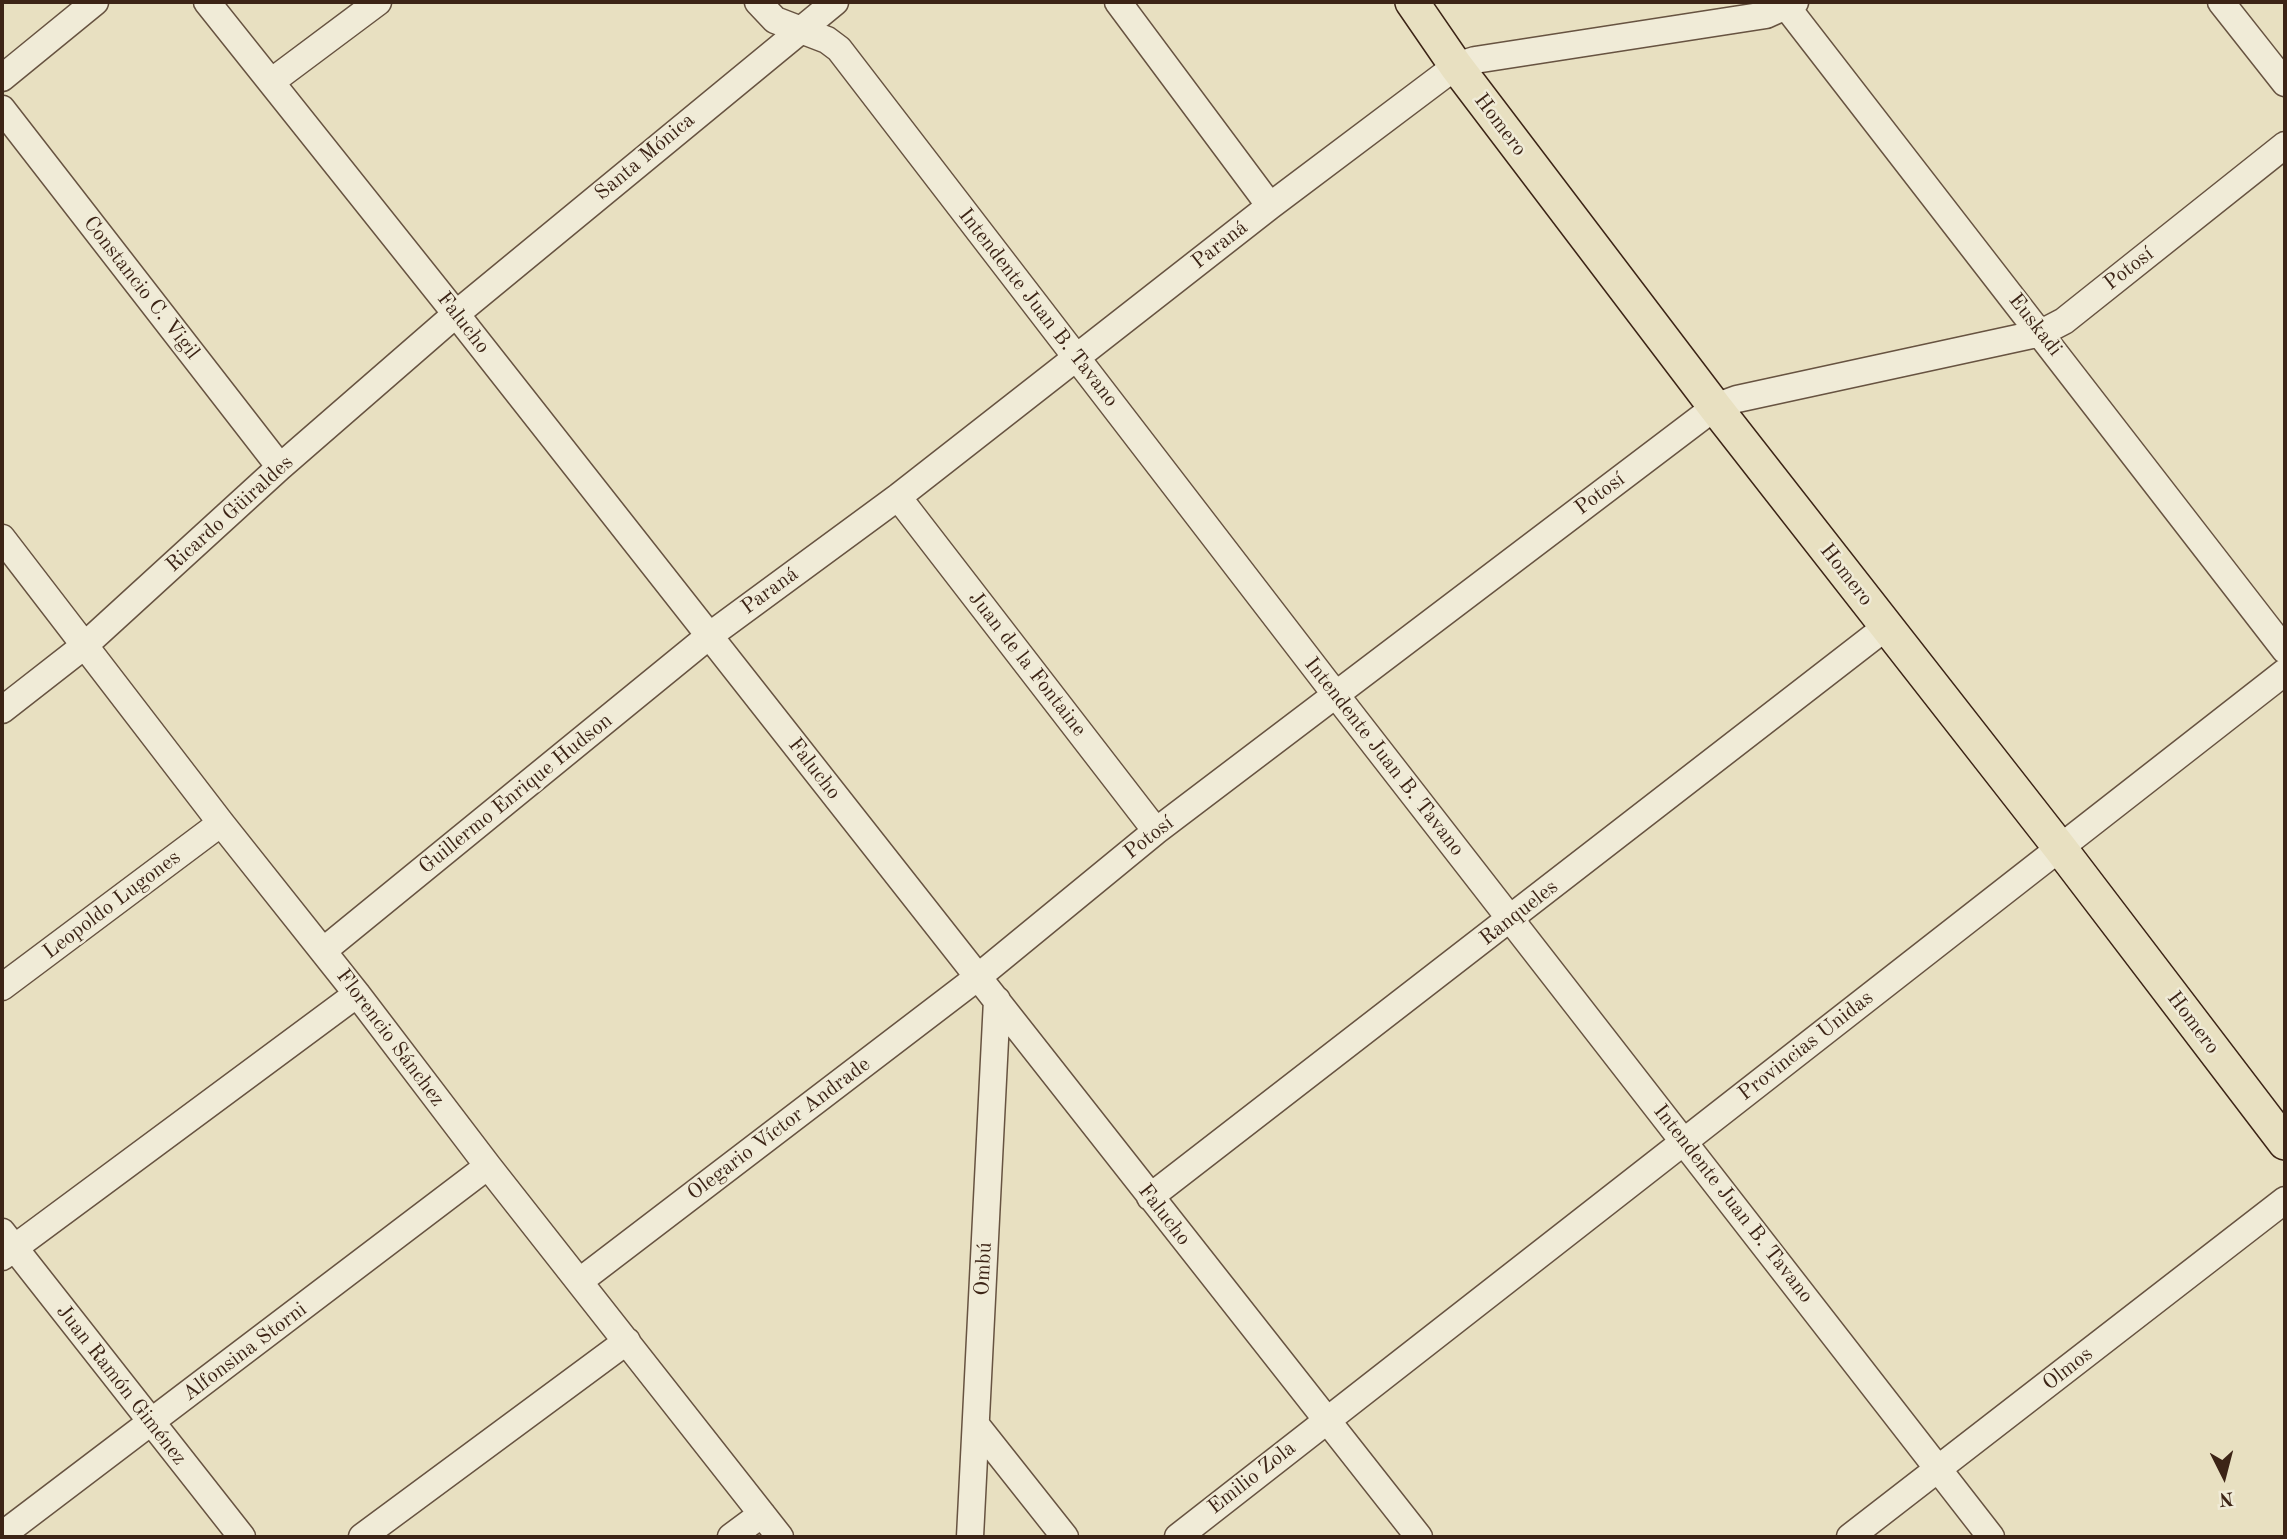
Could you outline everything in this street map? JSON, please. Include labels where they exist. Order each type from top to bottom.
[{"type":"main road","name":"Homero","points":[[1412,2],[1456,66],[1715,407],[2060,848],[2285,1143]]},
{"type":"street","points":[[2,78],[95,2]]},
{"type":"street","name":"Falucho","points":[[207,2],[1419,1537]]},
{"type":"street","points":[[271,82],[378,2]]},
{"type":"street","name":"Intendente Juan B. Tavano","points":[[758,2],[775,20],[827,40],[839,49],[1336,695],[1991,1537]]},
{"type":"street","name":"Santa Mónica","points":[[456,314],[835,2]]},
{"type":"street","points":[[1118,2],[1270,206]]},
{"type":"street","points":[[2221,2],[2285,83]]},
{"type":"street","name":"Paraná","points":[[709,636],[898,497],[1270,206],[1456,66],[1475,60],[1766,15],[1788,3]]},
{"type":"street","name":"Euskadi","points":[[1788,3],[2285,650]]},
{"type":"street","name":"Constancio C. Vigil","points":[[2,109],[281,467]]},
{"type":"street","name":"Potosí","points":[[978,977],[1156,831],[1715,407],[2041,333],[2064,321],[2285,145]]},
{"type":"street","name":"Ricardo Güiraldes","points":[[2,710],[84,646],[281,467],[456,314]]},
{"type":"street","name":"Juan de la Fontaine","points":[[898,497],[1156,831]]},
{"type":"street","name":"Florencio Sánchez","points":[[2,538],[488,1166],[780,1537]]},
{"type":"street","name":"Ranqueles","points":[[1150,1197],[1886,627]]},
{"type":"street","name":"Guillermo Enrique Hudson","points":[[323,951],[709,636]]},
{"type":"street","name":"Provincias Unidas","points":[[1326,1419],[2285,672]]},
{"type":"street","name":"Leopoldo Lugones","points":[[2,987],[221,823]]},
{"type":"street","name":"Olegario Víctor Andrade","points":[[580,1281],[978,977]]},
{"type":"street","points":[[6,1246],[357,994]]},
{"type":"street","name":"Ombú","points":[[970,1537],[997,1000]]},
{"type":"street","name":"Alfonsina Storni","points":[[2,1535],[152,1424],[488,1166]]},
{"type":"street","name":"Olmos","points":[[1850,1537],[2285,1200]]},
{"type":"street","name":"Juan Ramón Giménez","points":[[6,1246],[242,1537]]},
{"type":"street","points":[[362,1537],[627,1341]]},
{"type":"street","name":"Emilio Zola","points":[[1178,1537],[1326,1419]]},
{"type":"street","points":[[977,1426],[1065,1537]]},
{"type":"street","points":[[731,1537],[762,1514]]}]
